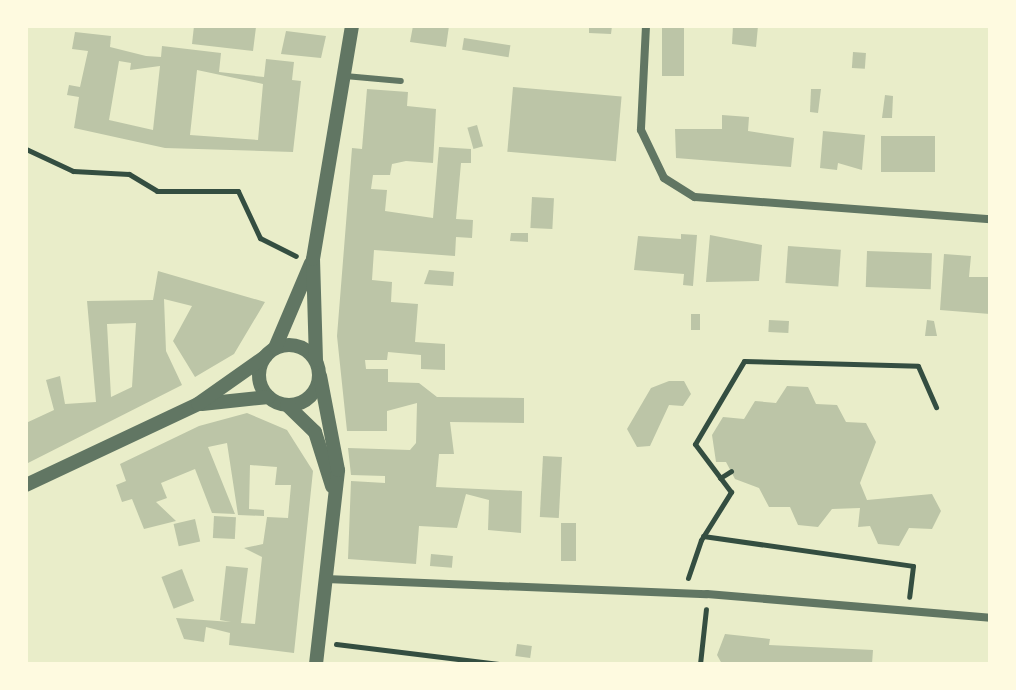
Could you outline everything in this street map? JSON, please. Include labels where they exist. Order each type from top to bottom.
[{"type":"street","points":[[316,664],[336,450],[316,360],[313,259],[352,26]]},
{"type":"street","points":[[646,26],[641,130],[664,178],[695,197],[990,219]]},
{"type":"street","points":[[269,397],[260,382],[270,352],[313,259]]},
{"type":"street","points":[[26,485],[198,404],[270,352],[302,347],[316,360]]},
{"type":"street","points":[[287,405],[309,398],[320,376]]},
{"type":"street","points":[[198,404],[269,397],[287,405],[315,432],[333,492]]},
{"type":"street","points":[[326,579],[707,594],[990,618]]},
{"type":"lane","points":[[342,75],[401,81]]},
{"type":"path","points":[[26,149],[73,171],[129,174],[157,191],[238,191],[271,248],[313,259]]},
{"type":"path","points":[[683,594],[703,536],[731,492],[695,444],[744,361],[918,366],[936,407]]},
{"type":"path","points":[[720,478],[731,471]]},
{"type":"path","points":[[703,536],[913,566],[911,583]]},
{"type":"path","points":[[700,664],[707,594]]},
{"type":"path","points":[[319,641],[499,664]]},
{"type":"building","points":[[194,26],[256,27],[253,51],[192,44]]},
{"type":"building","points":[[413,26],[449,26],[446,47],[410,42]]},
{"type":"building","points":[[589,26],[612,26],[611,34],[589,33]]},
{"type":"building","points":[[662,26],[684,26],[684,76],[662,76]]},
{"type":"building","points":[[733,26],[758,26],[756,47],[732,44]]},
{"type":"building","points":[[286,31],[326,36],[321,58],[281,54]]},
{"type":"building","points":[[75,32],[111,36],[110,47],[146,56],[161,57],[162,46],[221,53],[219,72],[264,77],[266,59],[294,62],[292,80],[301,81],[293,152],[165,148],[74,128],[79,97],[67,95],[69,85],[80,87],[88,51],[72,49]],"holes":[[[119,61],[131,63],[130,70],[160,66],[153,130],[109,120]],[[197,70],[263,84],[258,140],[190,135]]]},
{"type":"building","points":[[464,38],[510,45],[509,57],[462,50]]},
{"type":"building","points":[[853,52],[866,53],[865,69],[852,68]]},
{"type":"building","points":[[513,87],[622,96],[616,161],[507,152]]},
{"type":"building","points":[[367,89],[408,92],[407,106],[436,109],[433,163],[406,161],[392,164],[390,175],[373,175],[371,189],[387,190],[385,211],[433,218],[439,147],[471,149],[471,163],[461,163],[456,219],[473,220],[472,238],[456,237],[455,256],[374,250],[372,280],[392,282],[391,302],[418,304],[415,342],[445,344],[445,370],[421,369],[421,355],[388,352],[387,360],[365,360],[366,369],[388,369],[388,382],[419,383],[437,397],[524,398],[524,423],[450,422],[454,454],[439,454],[436,487],[522,491],[521,533],[488,530],[489,500],[466,494],[457,528],[419,526],[416,564],[348,559],[351,481],[385,483],[385,476],[351,475],[348,448],[410,450],[416,443],[417,403],[387,411],[387,431],[347,431],[337,336],[352,148],[362,149]]},
{"type":"building","points":[[811,89],[821,89],[818,113],[810,112]]},
{"type":"building","points":[[885,95],[893,96],[892,118],[882,118]]},
{"type":"building","points":[[722,115],[749,117],[748,131],[794,138],[791,167],[676,158],[675,129],[722,129]]},
{"type":"building","points":[[477,125],[483,146],[473,149],[467,128]]},
{"type":"building","points":[[823,131],[865,135],[862,170],[838,163],[837,170],[820,168]]},
{"type":"building","points":[[881,136],[935,136],[935,172],[881,172]]},
{"type":"building","points":[[532,197],[554,198],[552,229],[530,228]]},
{"type":"building","points":[[511,233],[528,233],[528,242],[510,241]]},
{"type":"building","points":[[681,234],[697,235],[693,286],[683,285],[684,274],[634,270],[638,236],[681,239]]},
{"type":"building","points":[[710,235],[762,245],[759,281],[706,282]]},
{"type":"building","points":[[788,246],[841,250],[838,287],[785,283]]},
{"type":"building","points":[[867,251],[932,253],[931,289],[866,287]]},
{"type":"building","points":[[944,254],[971,256],[969,277],[990,277],[990,314],[940,310]]},
{"type":"building","points":[[429,270],[454,272],[453,286],[424,284]]},
{"type":"building","points":[[158,271],[265,302],[234,354],[195,377],[173,341],[192,306],[164,299],[166,351],[182,385],[26,464],[26,423],[54,410],[46,380],[60,376],[65,404],[96,402],[87,301],[153,300]],"holes":[[[136,323],[132,387],[111,397],[107,324]]]},
{"type":"building","points":[[691,314],[700,314],[700,330],[691,330]]},
{"type":"building","points":[[769,320],[789,321],[788,333],[768,332]]},
{"type":"building","points":[[927,320],[934,321],[937,336],[925,336]]},
{"type":"building","points":[[669,381],[684,381],[691,394],[683,406],[669,405],[650,446],[637,447],[627,429],[651,388]]},
{"type":"building","points":[[787,386],[808,387],[816,404],[837,405],[846,422],[866,423],[876,442],[860,483],[867,500],[932,494],[941,511],[932,529],[909,528],[899,546],[878,544],[870,526],[858,527],[860,508],[832,509],[818,527],[798,525],[790,507],[769,507],[759,488],[735,479],[726,462],[716,462],[712,435],[723,417],[744,419],[755,401],[776,403]]},
{"type":"building","points":[[247,413],[287,430],[313,471],[294,653],[229,645],[230,633],[206,627],[204,642],[184,639],[176,618],[231,622],[220,620],[226,566],[248,568],[241,623],[255,624],[262,557],[244,548],[263,544],[267,517],[288,518],[291,485],[275,485],[277,467],[250,465],[249,509],[264,510],[264,516],[238,515],[227,443],[208,447],[235,514],[212,513],[195,469],[161,483],[167,498],[156,502],[176,521],[144,529],[132,499],[122,502],[116,485],[126,481],[120,464],[199,426]]},
{"type":"building","points":[[543,456],[562,457],[559,518],[540,517]]},
{"type":"building","points":[[214,516],[236,517],[235,539],[213,538]]},
{"type":"building","points":[[195,519],[200,541],[179,546],[174,524]]},
{"type":"building","points":[[561,523],[576,523],[576,561],[561,561]]},
{"type":"building","points":[[431,554],[453,556],[452,568],[430,566]]},
{"type":"building","points":[[182,569],[194,601],[174,609],[161,577]]},
{"type":"building","points":[[725,634],[770,639],[769,645],[873,650],[872,664],[722,664],[717,655]]},
{"type":"building","points":[[517,644],[532,646],[530,658],[515,656]]}]
